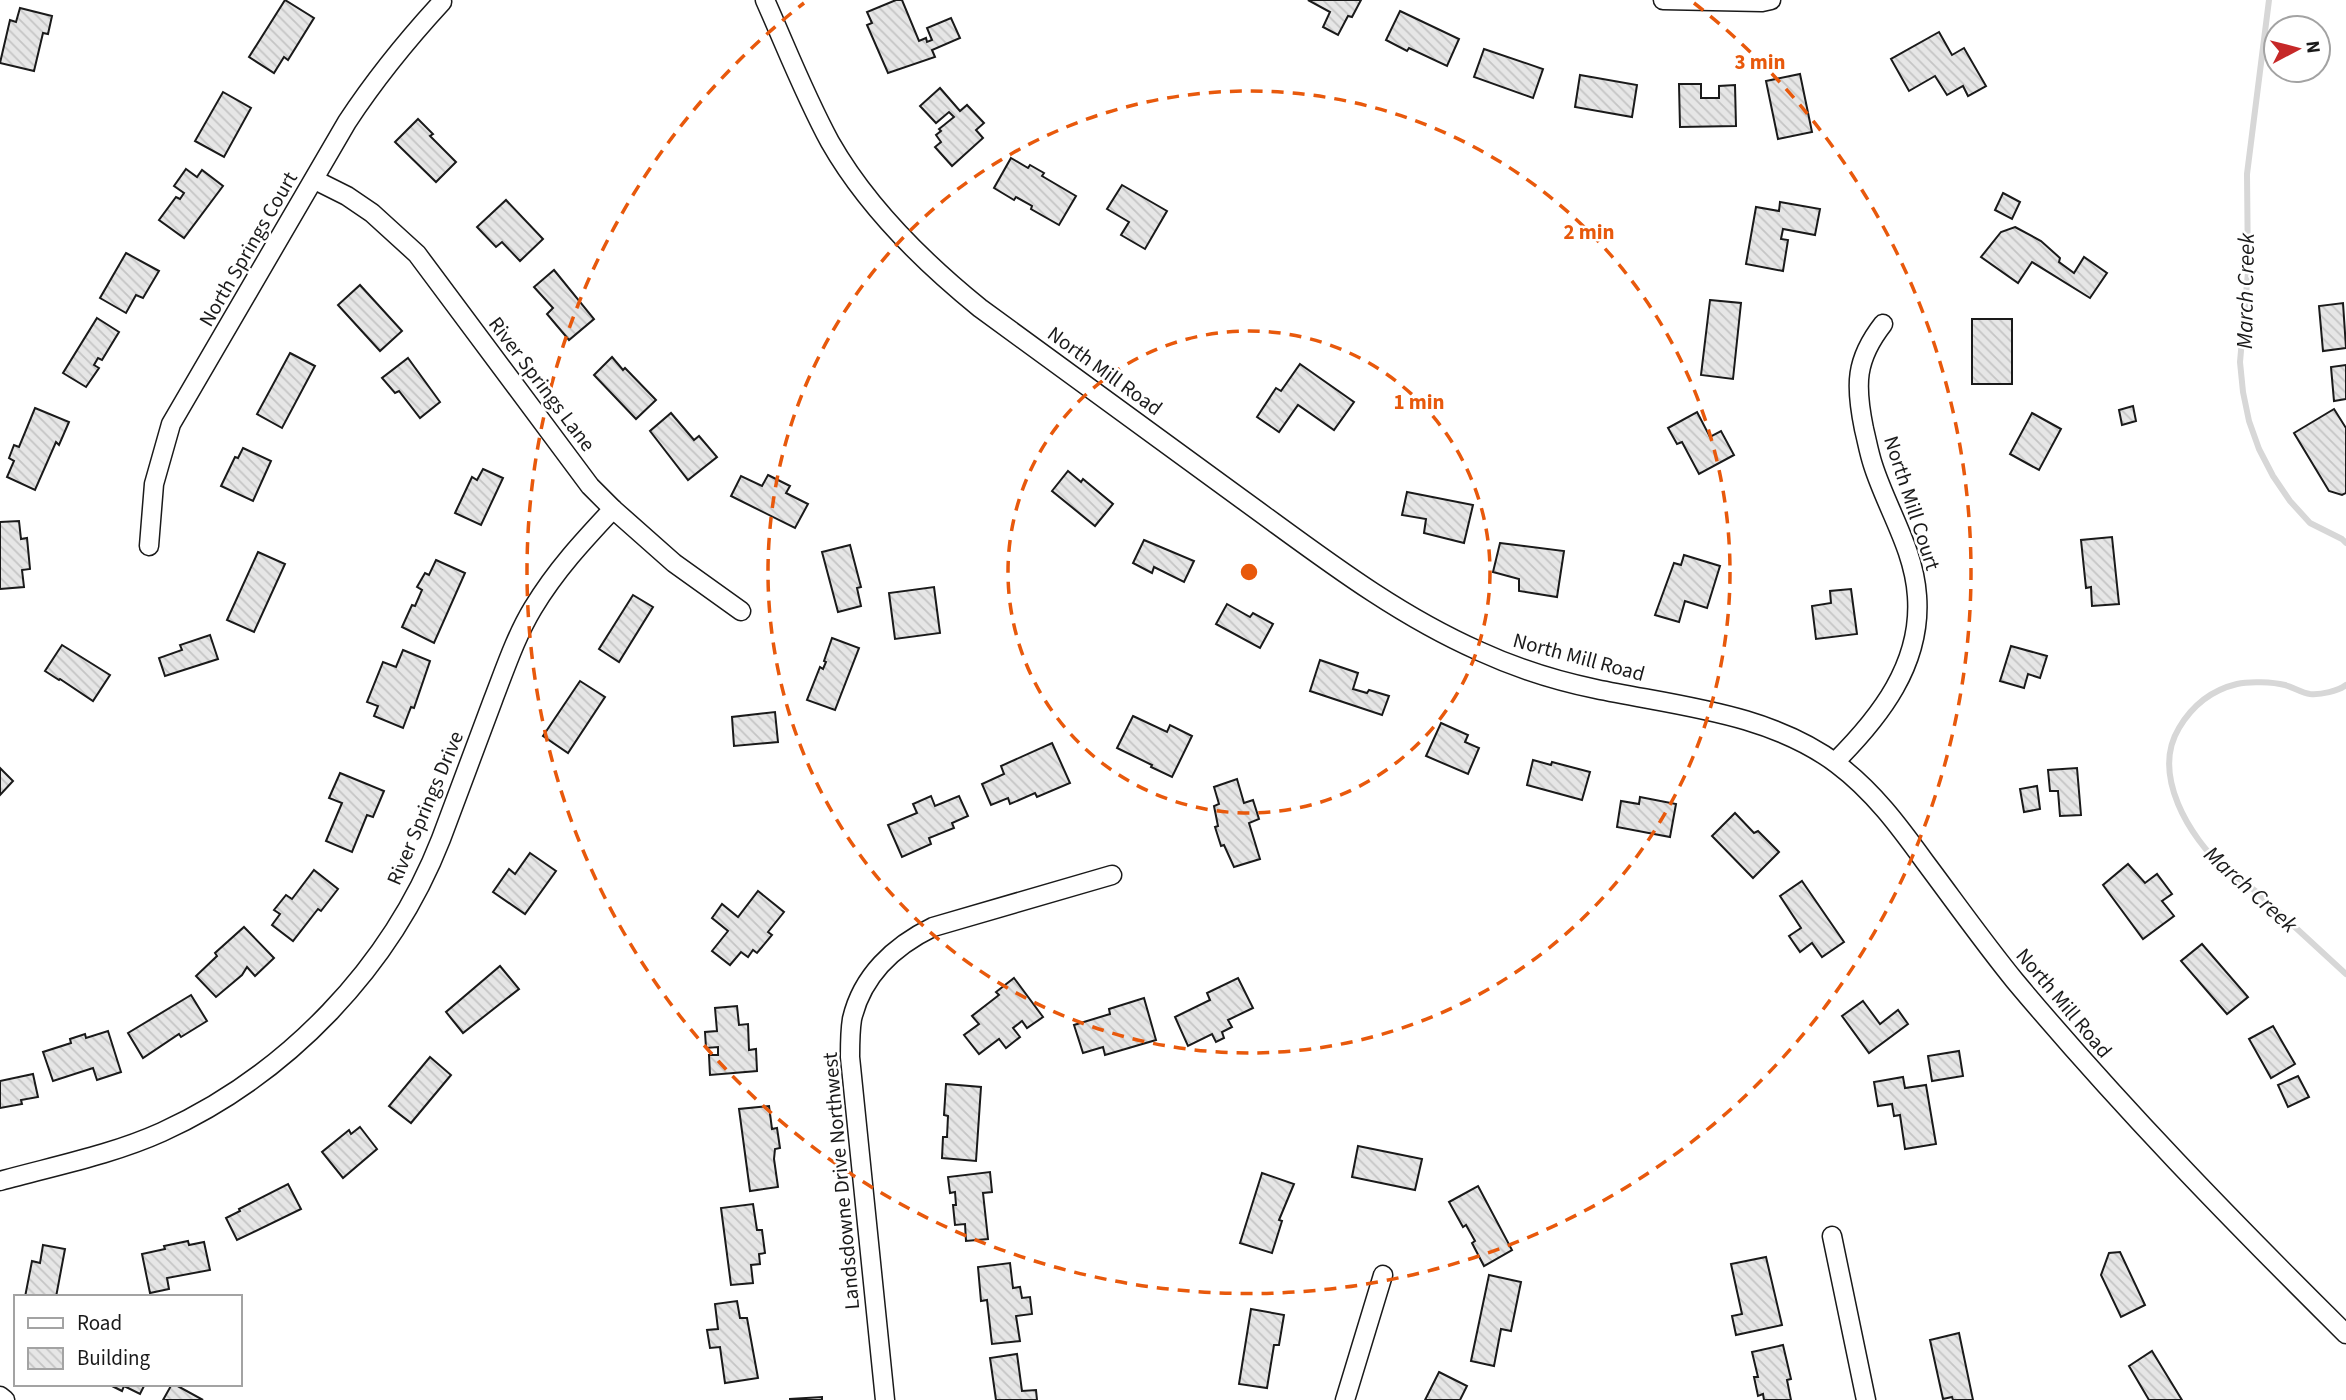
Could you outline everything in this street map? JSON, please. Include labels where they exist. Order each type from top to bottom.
[{"type":"street","name":"North Mill Road","points":[[765,0],[831,143],[879,212],[936,273],[1354,581],[1423,625],[1483,653],[1581,685],[1699,709],[1772,728],[1835,762],[1862,784],[1886,810],[1996,958],[2079,1058],[2202,1190],[2346,1334]]},
{"type":"street","points":[[1663,0],[1771,0]]},
{"type":"street","name":"North Springs Court","points":[[149,546],[154,484],[171,425],[347,122],[406,40],[442,2]]},
{"type":"street","name":"River Springs Lane","points":[[315,180],[347,196],[372,213],[417,254],[590,486],[674,563],[741,611]]},
{"type":"street","name":"North Mill Court","points":[[1835,762],[1865,733],[1889,699],[1909,657],[1916,626],[1917,596],[1912,561],[1872,464],[1858,400],[1857,380],[1862,359],[1870,340],[1883,324]]},
{"type":"street","name":"River Springs Drive","points":[[0,1181],[129,1145],[163,1131],[244,1086],[281,1058],[322,1021],[376,957],[420,886],[516,642],[533,608],[569,556],[613,509]]},
{"type":"street","name":"Landsdowne Drive Northwest","points":[[885,1400],[850,1057],[852,1020],[860,995],[874,972],[893,951],[933,927],[1112,875]]},
{"type":"street","points":[[1832,1236],[1866,1400]]},
{"type":"street","points":[[1345,1400],[1383,1275]]},
{"type":"street","points":[[0,1396],[5,1400]]},
{"type":"building","points":[[285,0],[314,18],[288,60],[284,57],[274,73],[249,57]]},
{"type":"building","points":[[902,0],[919,41],[926,38],[927,42],[932,40],[927,28],[951,18],[960,38],[932,50],[935,57],[888,73],[867,25],[872,23],[867,12]]},
{"type":"building","points":[[1308,0],[1361,0],[1338,35],[1323,27],[1330,12]]},
{"type":"building","points":[[20,8],[52,16],[48,34],[43,33],[34,71],[0,63],[10,20],[16,22]]},
{"type":"building","points":[[1400,11],[1459,39],[1447,66],[1386,40]]},
{"type":"building","points":[[1939,32],[1952,55],[1964,48],[1986,86],[1968,96],[1963,86],[1947,95],[1935,76],[1909,91],[1891,59]]},
{"type":"building","points":[[1484,49],[1543,69],[1533,98],[1474,77]]},
{"type":"building","points":[[1800,74],[1812,132],[1778,139],[1766,81]]},
{"type":"building","points":[[1580,75],[1637,85],[1632,117],[1575,107]]},
{"type":"building","points":[[1679,84],[1701,84],[1701,98],[1719,98],[1719,86],[1735,85],[1736,126],[1680,127]]},
{"type":"building","points":[[940,88],[960,111],[967,105],[984,123],[976,130],[983,138],[952,166],[935,147],[941,142],[936,135],[941,131],[939,129],[954,117],[949,112],[936,123],[920,106]]},
{"type":"building","points":[[223,92],[251,108],[224,157],[195,141]]},
{"type":"building","points":[[418,119],[433,134],[430,136],[456,162],[436,182],[395,142]]},
{"type":"building","points":[[1011,158],[1044,173],[1042,176],[1076,196],[1059,225],[1031,209],[1032,206],[1016,197],[1014,200],[994,188]]},
{"type":"building","points":[[186,169],[197,177],[202,170],[223,186],[184,238],[159,220],[176,197],[180,199],[184,193],[174,186]]},
{"type":"building","points":[[1122,185],[1167,211],[1145,249],[1121,235],[1129,222],[1107,209]]},
{"type":"building","points":[[2003,193],[2020,202],[2012,219],[1995,210]]},
{"type":"building","points":[[506,200],[543,239],[520,261],[502,242],[496,247],[477,227]]},
{"type":"building","points":[[1780,202],[1820,209],[1815,235],[1783,229],[1781,239],[1788,240],[1783,271],[1746,264],[1756,207],[1779,211]]},
{"type":"building","points":[[2015,227],[2041,241],[2060,258],[2059,262],[2074,273],[2084,257],[2107,273],[2090,298],[2032,262],[2018,283],[1981,257],[2001,232]]},
{"type":"building","points":[[126,253],[159,271],[143,298],[136,295],[126,313],[100,298]]},
{"type":"building","points":[[554,270],[594,319],[569,340],[547,314],[553,308],[534,287]]},
{"type":"building","points":[[360,285],[402,331],[380,351],[338,305]]},
{"type":"building","points":[[1710,300],[1741,303],[1733,379],[1701,375]]},
{"type":"building","points":[[2343,303],[2346,348],[2323,351],[2319,306]]},
{"type":"building","points":[[97,318],[119,332],[102,360],[98,358],[94,365],[99,368],[86,387],[63,373]]},
{"type":"building","points":[[1972,319],[2012,319],[2012,384],[1972,384]]},
{"type":"building","points":[[290,353],[315,366],[282,428],[257,414]]},
{"type":"building","points":[[612,357],[656,400],[636,419],[594,375]]},
{"type":"building","points":[[408,358],[440,402],[420,418],[399,391],[395,393],[382,378]]},
{"type":"building","points":[[1300,364],[1354,402],[1334,430],[1298,405],[1279,432],[1257,417],[1276,388],[1281,391]]},
{"type":"building","points":[[2346,365],[2346,399],[2334,401],[2331,367]]},
{"type":"building","points":[[2133,406],[2136,421],[2122,425],[2119,410]]},
{"type":"building","points":[[35,408],[69,422],[59,445],[56,442],[35,490],[7,477],[14,461],[9,458],[14,445],[19,447]]},
{"type":"building","points":[[2334,409],[2346,428],[2346,493],[2342,495],[2329,491],[2294,433]]},
{"type":"building","points":[[1697,412],[1710,437],[1721,431],[1734,455],[1699,474],[1682,442],[1677,444],[1668,428]]},
{"type":"building","points":[[671,413],[694,440],[699,436],[717,457],[688,480],[650,431]]},
{"type":"building","points":[[2032,413],[2061,429],[2039,470],[2010,454]]},
{"type":"building","points":[[243,448],[271,461],[253,501],[221,486],[235,457],[238,458]]},
{"type":"building","points":[[483,469],[503,478],[481,525],[455,513],[472,477],[477,480]]},
{"type":"building","points":[[1068,471],[1081,482],[1083,479],[1113,504],[1095,526],[1052,491]]},
{"type":"building","points":[[768,475],[790,486],[786,493],[808,504],[795,528],[731,496],[741,476],[762,486]]},
{"type":"building","points":[[1407,492],[1473,505],[1464,543],[1424,533],[1426,519],[1402,515]]},
{"type":"building","points":[[19,521],[21,539],[27,538],[30,569],[22,570],[24,587],[0,589],[0,522]]},
{"type":"building","points":[[2112,537],[2119,604],[2092,606],[2091,587],[2086,588],[2081,540]]},
{"type":"building","points":[[1144,540],[1194,561],[1184,582],[1154,567],[1152,573],[1133,563]]},
{"type":"building","points":[[1500,543],[1564,551],[1557,597],[1519,591],[1519,579],[1493,572]]},
{"type":"building","points":[[850,545],[861,587],[857,588],[861,606],[838,612],[822,552]]},
{"type":"building","points":[[258,552],[285,564],[254,632],[227,620]]},
{"type":"building","points":[[1684,555],[1720,566],[1707,608],[1685,601],[1679,622],[1655,615],[1674,563],[1681,565]]},
{"type":"building","points":[[436,560],[465,573],[434,643],[402,627],[422,590],[417,587],[425,573],[429,575]]},
{"type":"building","points":[[934,587],[940,633],[895,639],[889,593]]},
{"type":"building","points":[[1851,589],[1857,634],[1816,639],[1812,606],[1831,603],[1830,591]]},
{"type":"building","points":[[633,595],[653,607],[619,662],[599,649]]},
{"type":"building","points":[[1227,604],[1250,617],[1253,613],[1273,624],[1260,648],[1216,624]]},
{"type":"building","points":[[210,635],[218,659],[165,676],[159,658],[182,650],[180,645]]},
{"type":"building","points":[[832,638],[859,648],[835,710],[807,700],[820,667],[823,669],[826,662],[824,661]]},
{"type":"building","points":[[62,645],[110,675],[93,701],[45,671]]},
{"type":"building","points":[[2011,646],[2047,656],[2040,678],[2028,674],[2024,688],[2000,681]]},
{"type":"building","points":[[403,650],[430,661],[414,708],[411,707],[403,728],[374,716],[378,706],[367,702],[383,662],[396,667]]},
{"type":"building","points":[[1320,660],[1358,673],[1353,689],[1389,696],[1382,715],[1310,691]]},
{"type":"building","points":[[580,681],[605,697],[568,753],[543,736]]},
{"type":"building","points":[[775,712],[778,742],[734,746],[732,717]]},
{"type":"building","points":[[1133,716],[1167,732],[1170,725],[1192,736],[1172,777],[1117,748]]},
{"type":"building","points":[[1441,723],[1468,735],[1465,742],[1479,748],[1468,774],[1426,756]]},
{"type":"building","points":[[1052,743],[1070,783],[1037,797],[1035,793],[1010,804],[1008,798],[991,805],[982,784],[1004,774],[1001,766]]},
{"type":"building","points":[[1533,760],[1590,772],[1582,800],[1527,785]]},
{"type":"building","points":[[0,768],[13,781],[0,795]]},
{"type":"building","points":[[2077,768],[2081,815],[2060,816],[2058,791],[2050,791],[2048,770]]},
{"type":"building","points":[[340,773],[384,791],[373,817],[367,815],[352,852],[326,841],[342,803],[329,798]]},
{"type":"building","points":[[1237,779],[1244,803],[1253,800],[1259,819],[1249,823],[1260,859],[1234,867],[1224,845],[1221,846],[1215,827],[1218,826],[1214,806],[1219,804],[1214,787]]},
{"type":"building","points":[[2037,786],[2040,809],[2024,812],[2020,789]]},
{"type":"building","points":[[931,796],[935,806],[959,796],[968,816],[952,823],[954,828],[929,838],[931,844],[902,857],[888,825],[917,813],[913,804]]},
{"type":"building","points":[[1640,797],[1676,804],[1670,837],[1617,827],[1621,801],[1639,804]]},
{"type":"building","points":[[1735,813],[1754,833],[1758,831],[1779,852],[1753,878],[1712,836]]},
{"type":"building","points":[[530,853],[556,871],[525,914],[493,892],[509,869],[515,874]]},
{"type":"building","points":[[2128,864],[2145,883],[2157,874],[2172,894],[2162,901],[2174,916],[2143,939],[2103,885]]},
{"type":"building","points":[[314,870],[338,889],[293,941],[272,925],[280,914],[274,910],[286,895],[292,899]]},
{"type":"building","points":[[1802,881],[1844,942],[1822,957],[1812,943],[1800,952],[1789,936],[1801,928],[1780,896]]},
{"type":"building","points":[[758,891],[784,912],[768,932],[772,935],[757,953],[753,950],[748,957],[741,952],[730,965],[712,951],[728,931],[712,918],[722,904],[738,917]]},
{"type":"building","points":[[244,927],[274,958],[255,976],[247,967],[242,975],[216,997],[196,976],[217,956],[215,953]]},
{"type":"building","points":[[2202,944],[2248,997],[2227,1014],[2181,961]]},
{"type":"building","points":[[500,966],[519,989],[463,1033],[446,1012]]},
{"type":"building","points":[[1014,978],[1043,1017],[1027,1028],[1022,1021],[1013,1028],[1020,1037],[1006,1048],[999,1039],[979,1054],[964,1035],[979,1024],[972,1016],[999,995],[996,992]]},
{"type":"building","points":[[1238,978],[1253,1008],[1228,1020],[1232,1027],[1222,1032],[1224,1038],[1216,1042],[1212,1034],[1188,1046],[1175,1017],[1210,1000],[1207,993]]},
{"type":"building","points":[[191,995],[207,1021],[181,1037],[179,1034],[143,1058],[128,1033]]},
{"type":"building","points":[[1144,998],[1156,1040],[1105,1055],[1103,1047],[1083,1053],[1074,1025],[1110,1014],[1109,1009]]},
{"type":"building","points":[[1863,1001],[1880,1024],[1898,1010],[1908,1024],[1869,1053],[1842,1016]]},
{"type":"building","points":[[737,1006],[739,1025],[748,1024],[749,1050],[756,1049],[757,1071],[710,1075],[709,1055],[718,1055],[718,1047],[706,1048],[705,1032],[717,1031],[715,1008]]},
{"type":"building","points":[[2273,1026],[2295,1064],[2271,1078],[2249,1039]]},
{"type":"building","points":[[108,1031],[121,1072],[97,1080],[93,1068],[53,1081],[43,1052],[71,1043],[70,1039],[85,1034],[86,1038]]},
{"type":"building","points":[[1959,1051],[1963,1076],[1932,1081],[1928,1056]]},
{"type":"building","points":[[430,1057],[451,1075],[411,1123],[389,1106]]},
{"type":"building","points":[[33,1074],[38,1097],[21,1100],[22,1104],[0,1108],[0,1081]]},
{"type":"building","points":[[2298,1076],[2309,1097],[2288,1107],[2278,1085]]},
{"type":"building","points":[[1903,1077],[1905,1088],[1926,1085],[1936,1144],[1905,1149],[1900,1115],[1894,1116],[1892,1104],[1878,1106],[1874,1082]]},
{"type":"building","points":[[946,1084],[981,1087],[976,1161],[942,1158],[943,1137],[947,1137],[948,1116],[944,1115]]},
{"type":"building","points":[[769,1106],[772,1129],[777,1128],[780,1148],[775,1149],[774,1159],[778,1187],[750,1191],[739,1109]]},
{"type":"building","points":[[360,1127],[377,1149],[343,1178],[322,1152],[349,1130],[351,1134]]},
{"type":"building","points":[[1358,1146],[1422,1159],[1415,1190],[1352,1177]]},
{"type":"building","points":[[990,1172],[992,1192],[983,1193],[988,1239],[966,1241],[965,1224],[955,1225],[955,1192],[950,1193],[948,1177]]},
{"type":"building","points":[[1262,1173],[1294,1184],[1279,1220],[1282,1221],[1272,1253],[1240,1243]]},
{"type":"building","points":[[288,1184],[301,1209],[237,1240],[226,1218]]},
{"type":"building","points":[[1478,1186],[1512,1250],[1484,1266],[1472,1243],[1475,1241],[1466,1225],[1463,1227],[1449,1202]]},
{"type":"building","points":[[753,1204],[757,1230],[762,1230],[765,1253],[759,1254],[760,1264],[751,1265],[753,1283],[731,1285],[721,1208]]},
{"type":"building","points":[[188,1241],[189,1245],[204,1242],[210,1270],[167,1278],[169,1289],[150,1293],[142,1254]]},
{"type":"building","points":[[43,1245],[65,1249],[56,1295],[25,1295],[32,1261],[40,1263]]},
{"type":"building","points":[[2120,1252],[2145,1305],[2121,1317],[2101,1275],[2109,1253]]},
{"type":"building","points":[[1766,1257],[1782,1325],[1736,1335],[1732,1316],[1742,1314],[1731,1264]]},
{"type":"building","points":[[1010,1263],[1013,1288],[1020,1287],[1022,1298],[1030,1297],[1032,1314],[1016,1316],[1020,1341],[992,1344],[987,1300],[981,1301],[978,1267]]},
{"type":"building","points":[[1489,1275],[1521,1282],[1511,1331],[1501,1329],[1494,1366],[1471,1361]]},
{"type":"building","points":[[737,1301],[740,1318],[747,1318],[758,1378],[725,1383],[720,1347],[710,1348],[707,1330],[718,1329],[715,1304]]},
{"type":"building","points":[[1251,1309],[1284,1315],[1279,1345],[1274,1345],[1267,1388],[1239,1384]]},
{"type":"building","points":[[1959,1333],[1973,1400],[1953,1400],[1952,1397],[1943,1399],[1930,1340]]},
{"type":"building","points":[[1783,1345],[1791,1379],[1787,1380],[1791,1400],[1764,1400],[1763,1394],[1758,1396],[1754,1377],[1758,1377],[1752,1352]]},
{"type":"building","points":[[2152,1351],[2182,1400],[2149,1400],[2129,1366]]},
{"type":"building","points":[[1017,1354],[1022,1391],[1036,1390],[1037,1400],[996,1400],[990,1358]]},
{"type":"building","points":[[1439,1372],[1467,1386],[1460,1400],[1425,1400]]},
{"type":"building","points":[[124,1386],[144,1386],[140,1394]]},
{"type":"building","points":[[171,1386],[178,1386],[203,1400],[163,1400]]},
{"type":"building","points":[[822,1397],[822,1400],[790,1400],[790,1399]]},
{"type":"waterway","name":"March Creek","points":[[2269,0],[2247,174],[2248,272],[2240,362],[2243,392],[2259,449],[2290,501],[2310,523],[2346,543]]},
{"type":"waterway","name":"March Creek","points":[[2346,685],[2334,691],[2314,694],[2285,685],[2261,682],[2237,684],[2219,690],[2196,706],[2184,720],[2171,746],[2169,765],[2178,804],[2187,822],[2212,856],[2229,873],[2259,894],[2346,974]]}]
